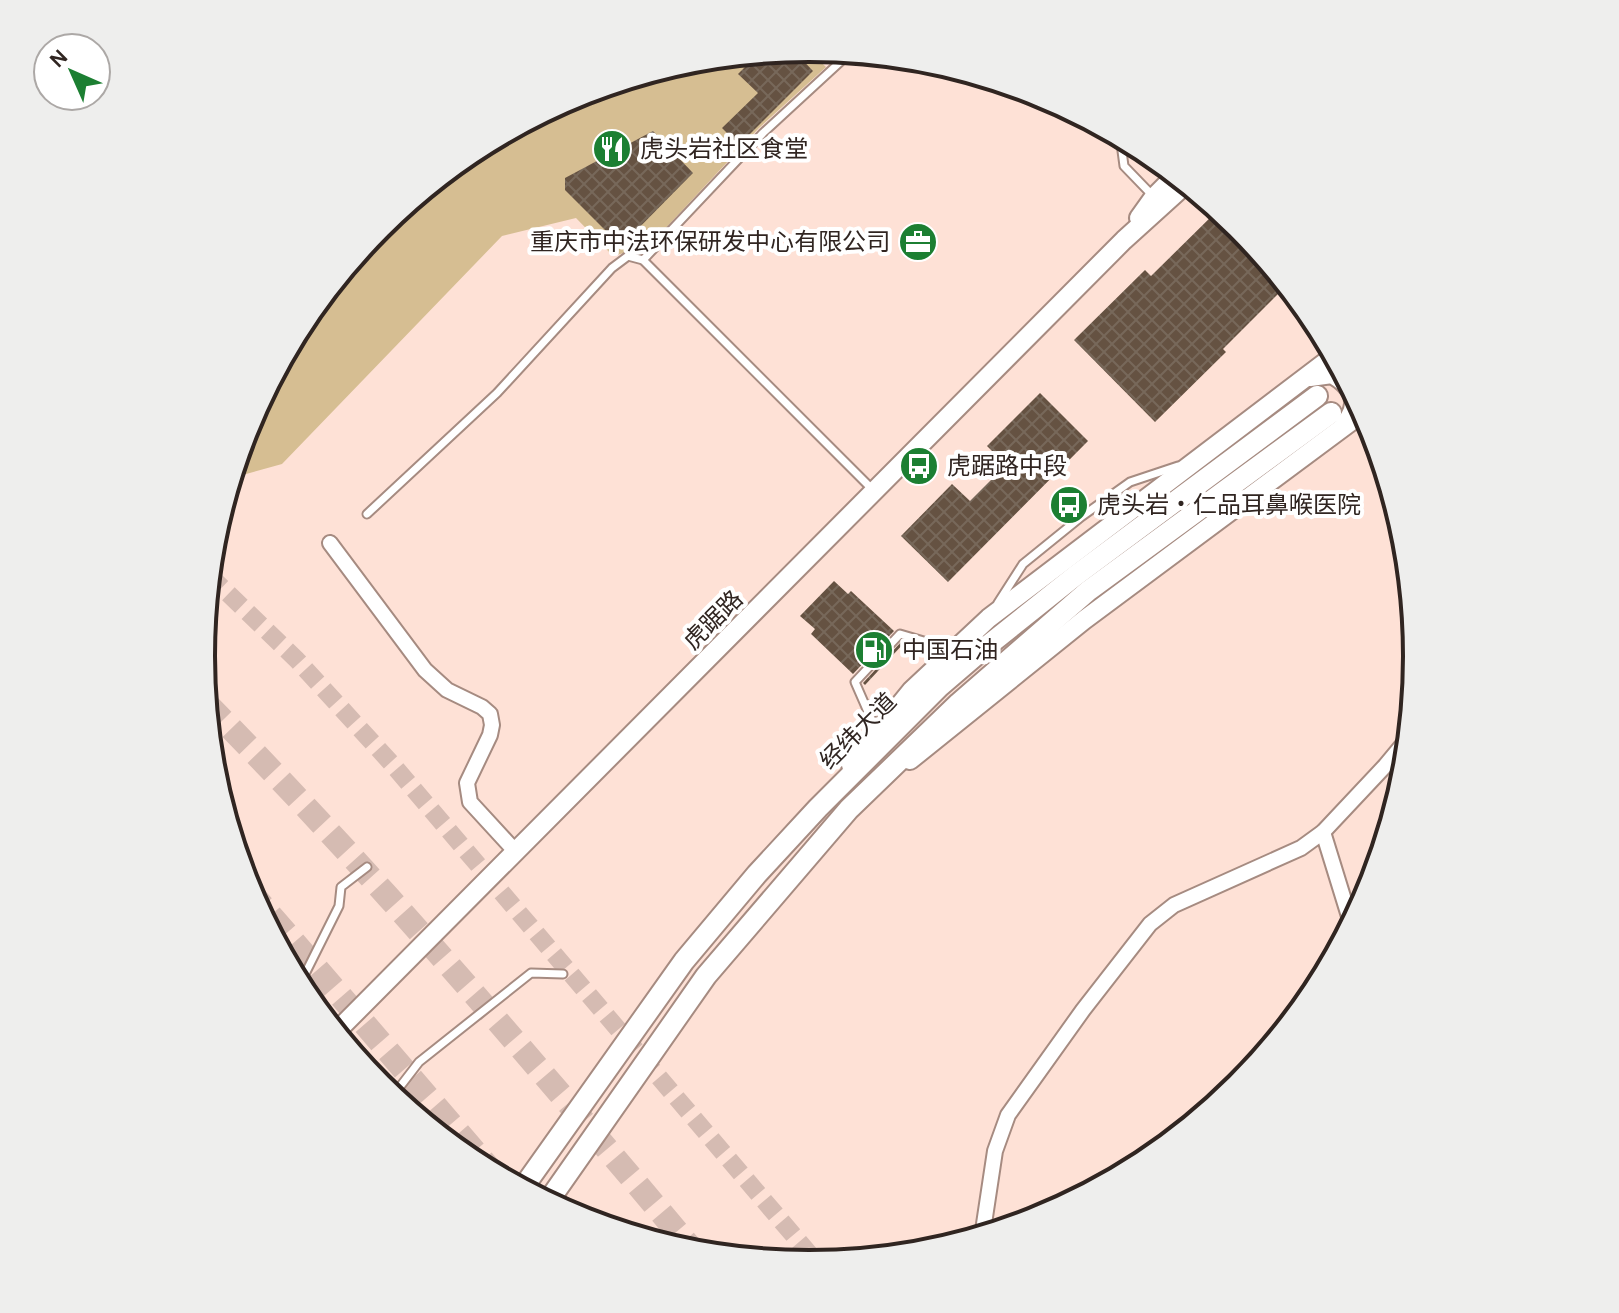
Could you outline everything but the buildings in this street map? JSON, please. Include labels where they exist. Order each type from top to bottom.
[{"type":"main road","name":"经纬大道","points":[[528,1180],[684,961],[757,874],[818,808],[939,687],[981,651],[1313,386]]},
{"type":"main road","name":"经纬大道","points":[[554,1193],[706,976],[849,809],[959,703],[1088,591],[1336,421]]},
{"type":"street","name":"虎踞路","points":[[343,1024],[1124,240],[1170,184]]},
{"type":"street","name":"虎踞路","points":[[1158,202],[1177,190]]},
{"type":"street","points":[[1313,386],[1328,366]]},
{"type":"street","points":[[818,808],[912,690],[989,618],[1195,461],[1332,374]]},
{"type":"street","points":[[1336,421],[1352,413]]},
{"type":"street","points":[[1336,421],[1353,415]]},
{"type":"street","points":[[1336,421],[1355,420]]},
{"type":"street","points":[[330,543],[425,670],[447,690],[490,714],[490,735],[467,783],[467,793],[470,802],[515,851]]},
{"type":"street","points":[[984,1224],[995,1151],[1008,1115],[1083,1010],[1150,924],[1174,905],[1301,848],[1323,832],[1396,751]]},
{"type":"street","points":[[1323,832],[1347,910]]},
{"type":"lane","points":[[643,260],[763,133],[839,63]]},
{"type":"lane","points":[[1120,150],[1124,166],[1158,202]]},
{"type":"lane","points":[[367,514],[497,393],[620,260],[628,256],[643,260],[875,492]]},
{"type":"lane","points":[[877,731],[855,682],[900,634],[953,650]]},
{"type":"lane","points":[[306,972],[339,906],[341,887],[367,867]]},
{"type":"lane","points":[[400,1087],[419,1062],[531,973],[563,974]]},
{"type":"shaded area","points":[[821,62],[826,67],[759,128],[649,246],[613,256],[576,218],[502,236],[282,464],[244,475],[276,394],[315,326],[389,236],[479,162],[582,107],[656,82],[694,73],[771,63]]},
{"type":"tunnel","points":[[219,585],[297,660],[393,765],[807,1251]]},
{"type":"tunnel","points":[[218,715],[395,905],[682,1237]]},
{"type":"tunnel","points":[[280,926],[466,1141]]},
{"type":"place","name":"虎头岩社区食堂","points":[[612,149]]},
{"type":"place","name":"重庆市中法环保研发中心有限公司","points":[[918,242]]},
{"type":"place","name":"虎踞路中段","points":[[919,466]]},
{"type":"place","name":"虎头岩‧仁品耳鼻喉医院","points":[[1069,505]]},
{"type":"place","name":"中国石油","points":[[874,650]]}]
